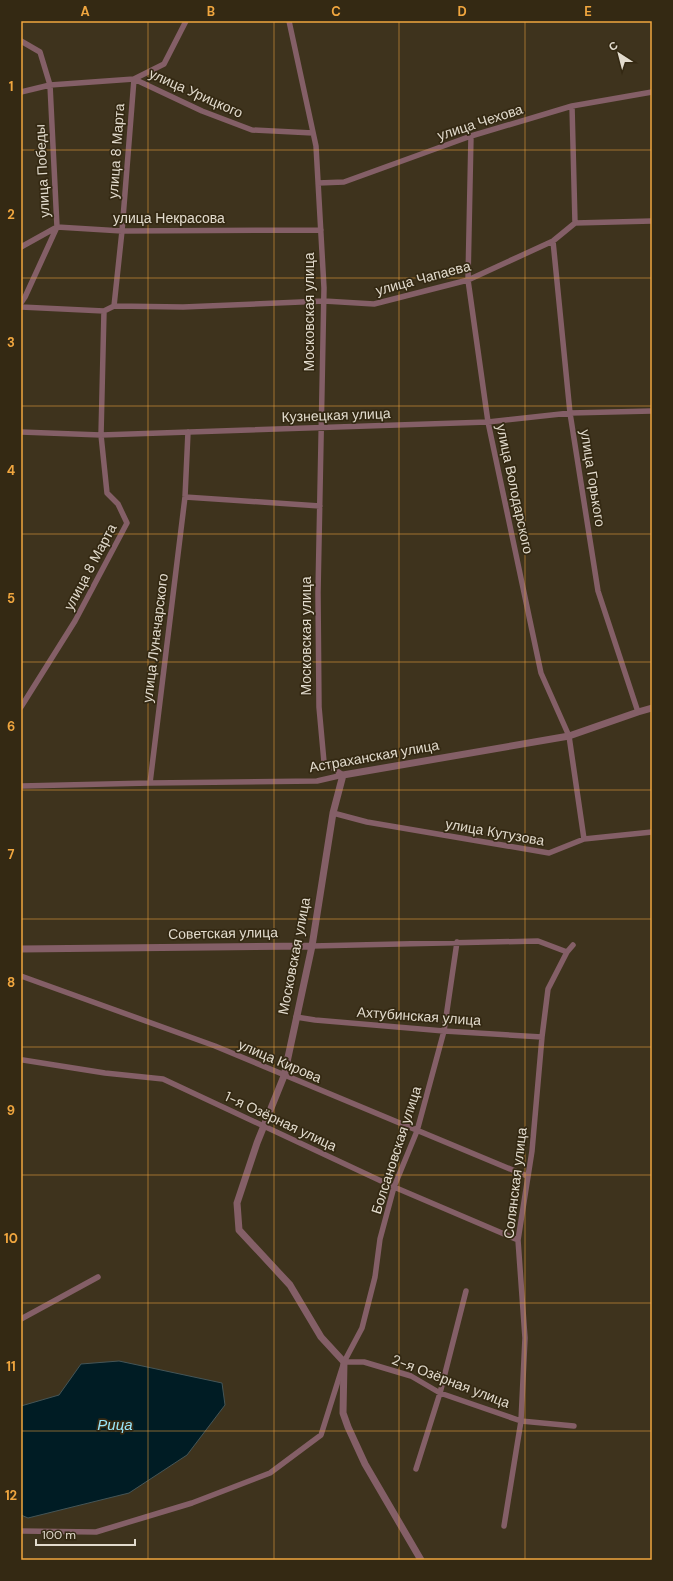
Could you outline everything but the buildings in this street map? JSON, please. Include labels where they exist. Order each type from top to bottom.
[{"type":"street","points":[[134,79],[164,64],[186,21]]},
{"type":"street","name":"Московская улица","points":[[289,21],[316,146],[321,230],[324,301],[318,707],[324,762],[343,775],[333,813],[312,946],[284,1076],[263,1127],[237,1203],[239,1230],[290,1285],[321,1337],[344,1362]]},
{"type":"street","name":"улица Победы","points":[[21,42],[40,52],[50,85],[57,227],[21,304]]},
{"type":"street","name":"улица Урицкого","points":[[21,92],[50,85],[134,79],[202,111],[252,130],[313,132]]},
{"type":"street","name":"улица 8 Марта","points":[[114,306],[122,231],[134,79]]},
{"type":"street","name":"улица Чехова","points":[[318,183],[344,182],[471,136],[572,106],[652,92]]},
{"type":"street","points":[[572,106],[576,223],[652,221]]},
{"type":"street","name":"улица Володарского","points":[[471,136],[468,280],[488,422],[541,673],[569,736],[584,839]]},
{"type":"street","name":"улица Чапаева","points":[[21,307],[104,311],[114,306],[183,307],[324,301],[374,304],[468,280],[553,242],[576,223]]},
{"type":"street","points":[[21,247],[57,227]]},
{"type":"street","name":"улица Некрасова","points":[[57,227],[122,231],[321,230]]},
{"type":"street","name":"улица Горького","points":[[553,242],[570,413],[598,591],[638,712]]},
{"type":"street","name":"улица 8 Марта","points":[[21,707],[75,621],[127,523],[118,504],[107,493],[101,435],[104,311]]},
{"type":"street","name":"Кузнецкая улица","points":[[21,432],[101,435],[488,422],[570,413],[652,411]]},
{"type":"street","name":"улица Луначарского","points":[[150,783],[185,497],[188,432]]},
{"type":"street","points":[[185,497],[320,506]]},
{"type":"street","name":"Астраханская улица","points":[[21,786],[317,781],[343,775],[569,736],[652,708]]},
{"type":"street","name":"улица Кутузова","points":[[333,813],[367,822],[549,853],[584,839],[652,832]]},
{"type":"street","name":"Советская улица","points":[[21,949],[312,946],[538,940],[567,952]]},
{"type":"street","name":"Болсановская улица","points":[[21,1531],[96,1532],[192,1503],[270,1473],[320,1435],[344,1362],[362,1328],[375,1277],[380,1239],[394,1187],[416,1131],[444,1031],[457,942]]},
{"type":"street","name":"Солянская улица","points":[[504,1526],[521,1421],[525,1338],[518,1240],[532,1151],[542,1037],[548,989],[567,952],[573,945]]},
{"type":"street","name":"улица Кирова","points":[[21,976],[215,1046],[527,1176]]},
{"type":"street","name":"Ахтубинская улица","points":[[296,1017],[444,1031],[542,1037]]},
{"type":"street","name":"1-я Озёрная улица","points":[[23,1060],[105,1073],[163,1079],[394,1187],[518,1240]]},
{"type":"street","points":[[21,1319],[98,1277]]},
{"type":"street","points":[[416,1469],[440,1392],[466,1291]]},
{"type":"street","points":[[344,1362],[343,1413],[348,1427],[365,1464],[421,1560]]},
{"type":"street","name":"2-я Озёрная улица","points":[[344,1362],[364,1362],[412,1376],[440,1392],[521,1421],[574,1426]]},
{"type":"water","name":"Рица","points":[[119,1361],[222,1383],[225,1405],[187,1455],[129,1493],[28,1518],[21,1515],[21,1406],[59,1395],[81,1364]]}]
